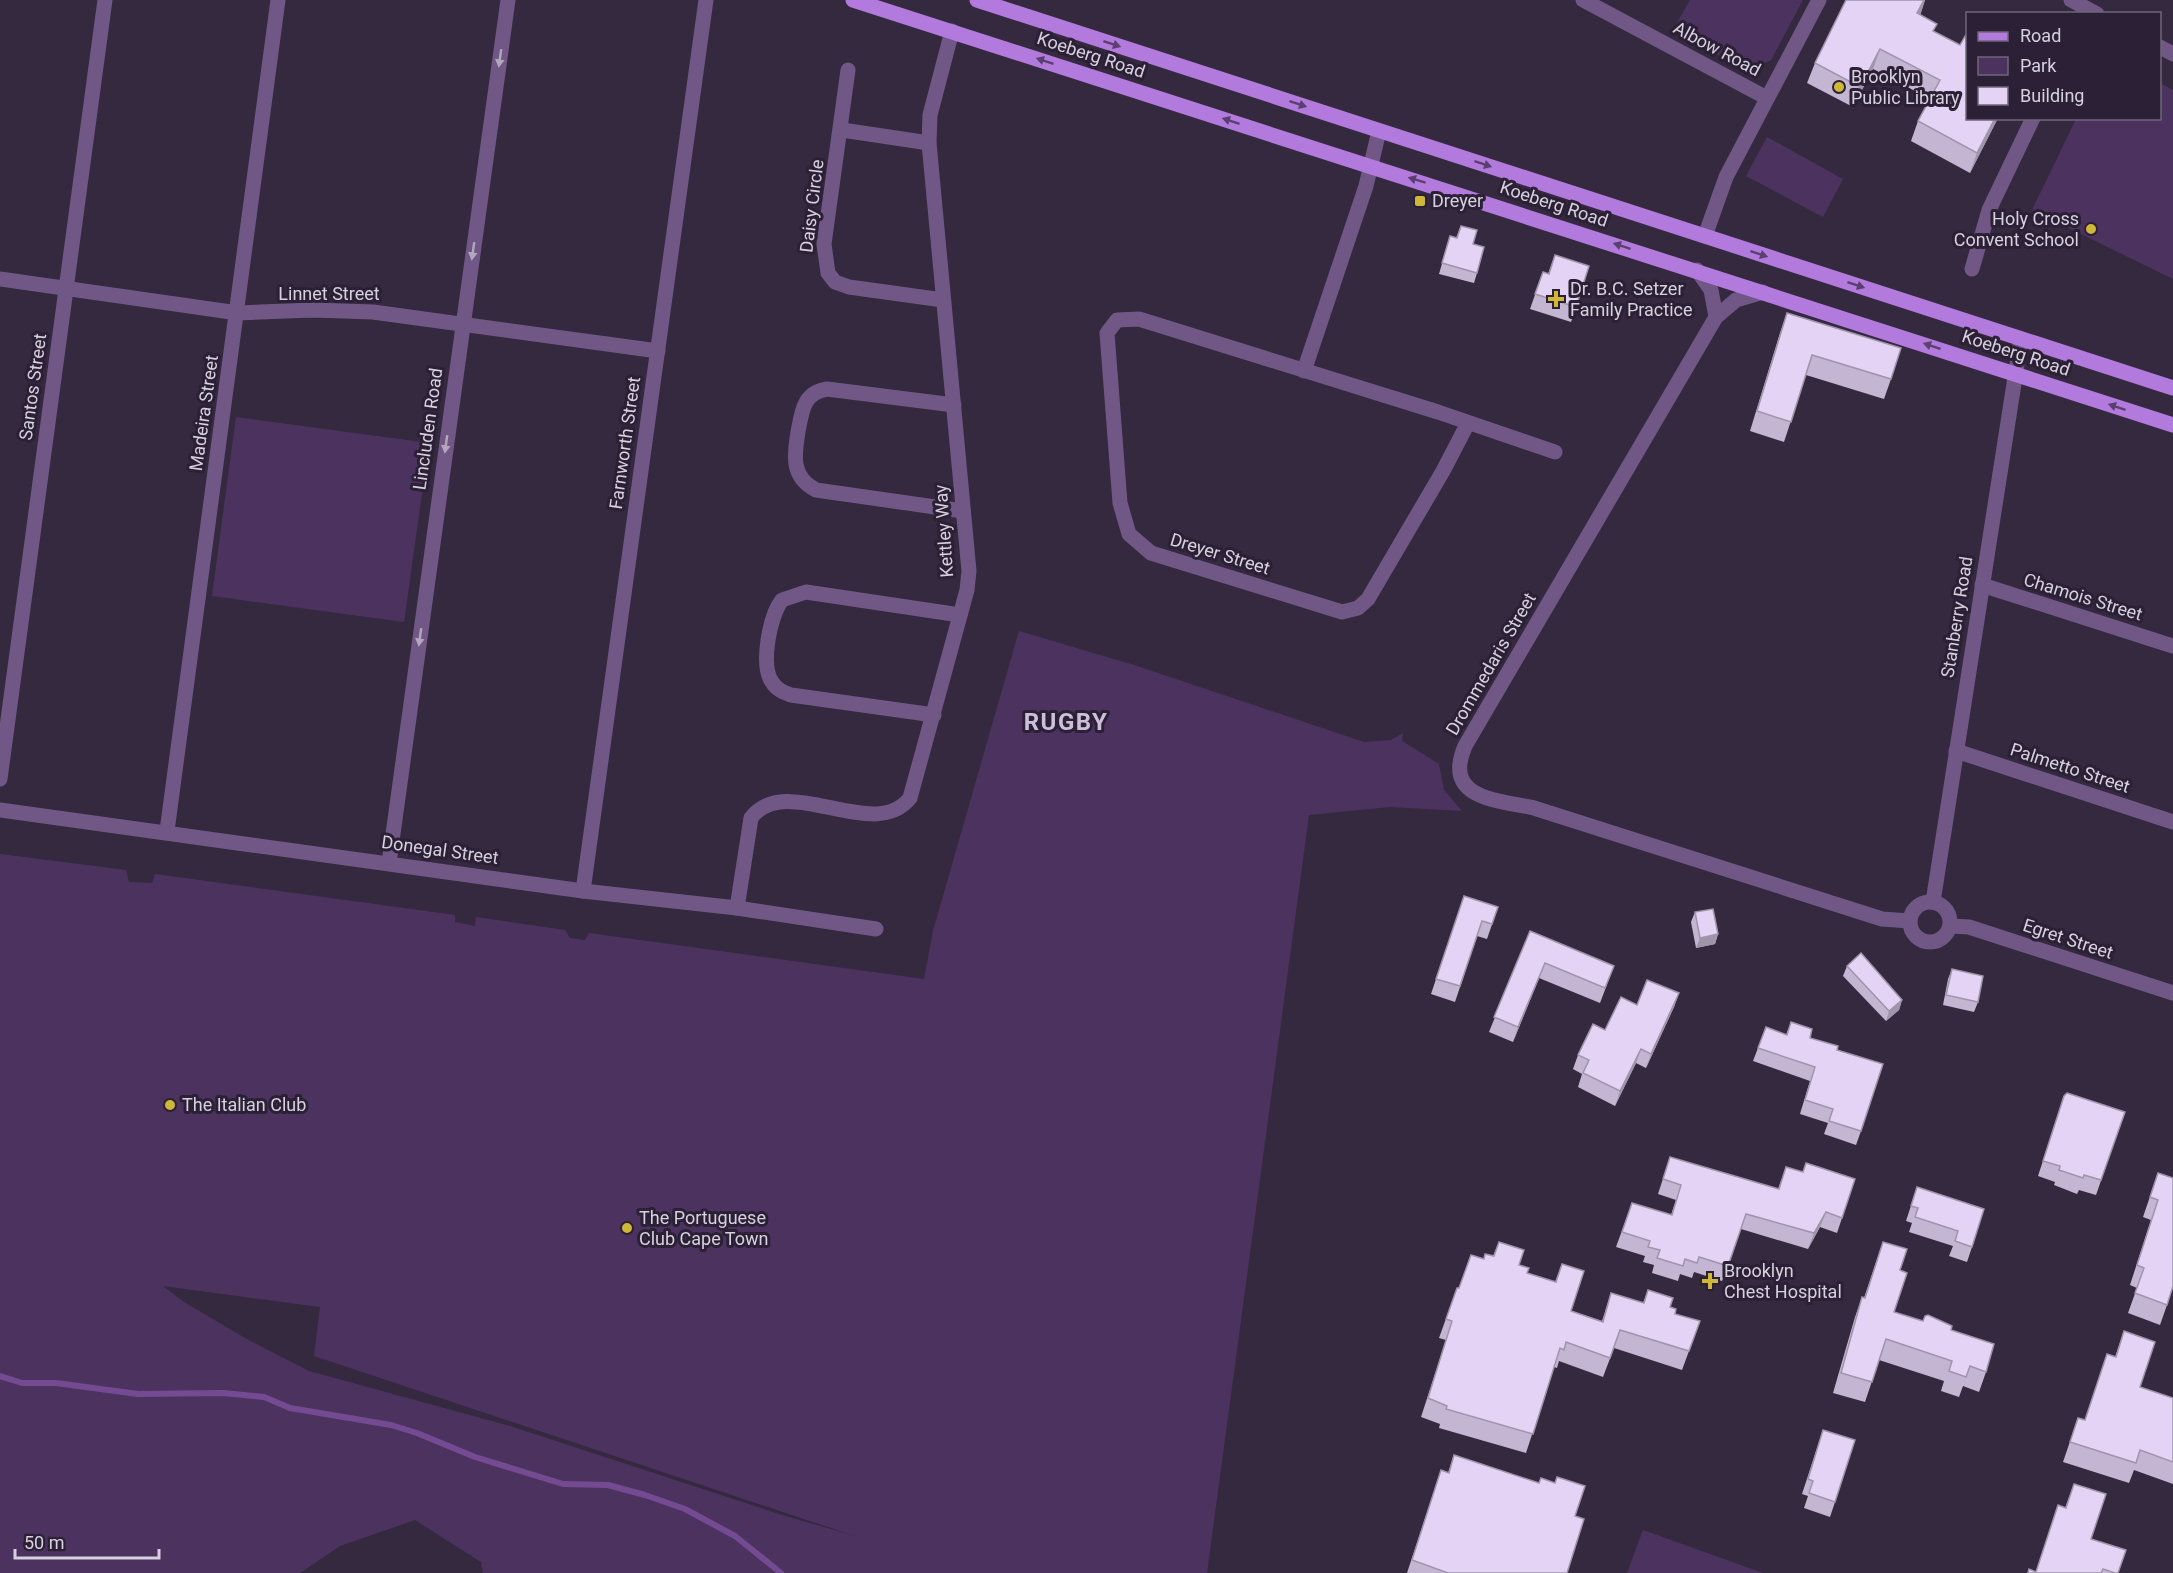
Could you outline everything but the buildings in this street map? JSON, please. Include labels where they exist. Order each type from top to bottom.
[{"type":"main road","name":"Koeberg Road","points":[[853,0],[2173,425]]},
{"type":"main road","name":"Koeberg Road","points":[[977,0],[2173,388]]},
{"type":"street","name":"Santos Street","points":[[0,779],[105,0]]},
{"type":"street","name":"Madeira Street","points":[[167,831],[278,0]]},
{"type":"street","name":"Lincluden Road","points":[[389,863],[508,0]]},
{"type":"street","name":"Farnworth Street","points":[[583,891],[706,0]]},
{"type":"street","name":"Albow Road","points":[[1583,0],[1767,98],[1819,0]]},
{"type":"street","points":[[2071,0],[2090,12]]},
{"type":"street","name":"Kettley Way","points":[[737,908],[744,849],[751,818],[755,812],[771,803],[783,802],[879,815],[896,811],[910,798],[967,590],[969,571],[929,143],[932,106],[952,31]]},
{"type":"street","name":"Daisy Circle","points":[[848,70],[842,130],[824,244],[828,273],[835,282],[849,287],[943,300]]},
{"type":"street","points":[[1705,236],[1726,177],[1767,98]]},
{"type":"street","points":[[1972,269],[1989,210],[2031,120]]},
{"type":"street","points":[[842,130],[929,143]]},
{"type":"street","points":[[1304,371],[1366,186],[1379,131]]},
{"type":"street","points":[[1697,270],[1711,290],[1716,318]]},
{"type":"street","name":"Linnet Street","points":[[0,279],[238,313],[313,310],[373,312],[658,351]]},
{"type":"street","name":"Drommedaris Street","points":[[1763,292],[1736,300],[1716,318],[1465,746],[1460,758],[1460,773],[1470,790],[1485,798],[1534,808],[1882,920],[1910,921]]},
{"type":"street","name":"Dreyer Street","points":[[1468,423],[1368,599],[1358,608],[1342,612],[1151,553],[1129,534],[1120,503],[1106,341],[1112,324],[1123,318],[1139,319],[1468,423],[1555,452]]},
{"type":"street","name":"Stanberry Road","points":[[1933,902],[2021,339]]},
{"type":"street","points":[[954,405],[827,389],[819,391],[803,405],[794,456],[800,477],[816,489],[963,511]]},
{"type":"street","name":"Chamois Street","points":[[1982,585],[2173,646]]},
{"type":"street","points":[[934,715],[791,695],[779,690],[771,682],[766,664],[772,619],[782,600],[806,592],[960,615]]},
{"type":"street","name":"Palmetto Street","points":[[1956,751],[2173,822]]},
{"type":"street","name":"Donegal Street","points":[[0,810],[167,831],[583,891],[737,908],[876,929]]},
{"type":"street","points":[[1933,902],[1945,909],[1950,926],[1943,938],[1935,942],[1926,942],[1914,934],[1910,921],[1917,907],[1933,902]]},
{"type":"street","name":"Egret Street","points":[[1950,926],[1969,927],[2173,993]]},
{"type":"green space","points":[[1690,0],[1803,0],[1771,60],[1747,71],[1673,30]]},
{"type":"green space","points":[[2161,84],[2173,90],[2173,279],[2032,210],[2076,120],[2161,120]]},
{"type":"green space","points":[[1767,137],[1843,179],[1823,217],[1746,176]]},
{"type":"green space","points":[[236,417],[429,443],[404,622],[212,596]]},
{"type":"green space","points":[[1019,631],[1134,665],[1364,742],[1391,740],[1403,733],[1402,741],[1439,764],[1444,790],[1462,811],[1390,807],[1309,815],[1207,1573],[483,1573],[481,1562],[415,1520],[340,1546],[300,1573],[0,1573],[0,854],[126,870],[129,882],[152,883],[155,874],[455,915],[455,922],[475,926],[476,917],[565,930],[570,938],[585,940],[589,933],[924,979],[933,931]],"holes":[[[163,1286],[320,1307],[314,1356],[855,1536],[782,1515],[510,1426],[309,1371],[245,1338],[184,1302]]]},
{"type":"green space","points":[[1643,1530],[1763,1573],[1627,1573]]},
{"type":"waterway","points":[[0,1376],[22,1383],[56,1383],[138,1394],[223,1393],[264,1397],[290,1408],[391,1425],[475,1457],[563,1484],[608,1485],[685,1509],[735,1536],[781,1573]]},
{"type":"place","name":"Brooklyn Public Library","points":[[1839,87]]},
{"type":"place","name":"Dreyer","points":[[1420,201]]},
{"type":"place","name":"Holy Cross Convent School","points":[[2091,229]]},
{"type":"place","name":"Dr. B.C. Setzer Family Practice","points":[[1556,299]]},
{"type":"place","name":"The Italian Club","points":[[170,1105]]},
{"type":"place","name":"The Portuguese Club Cape Town","points":[[627,1228]]},
{"type":"place","name":"Brooklyn Chest Hospital","points":[[1710,1281]]},
{"type":"district","name":"RUGBY","points":[[1066,722]]}]
